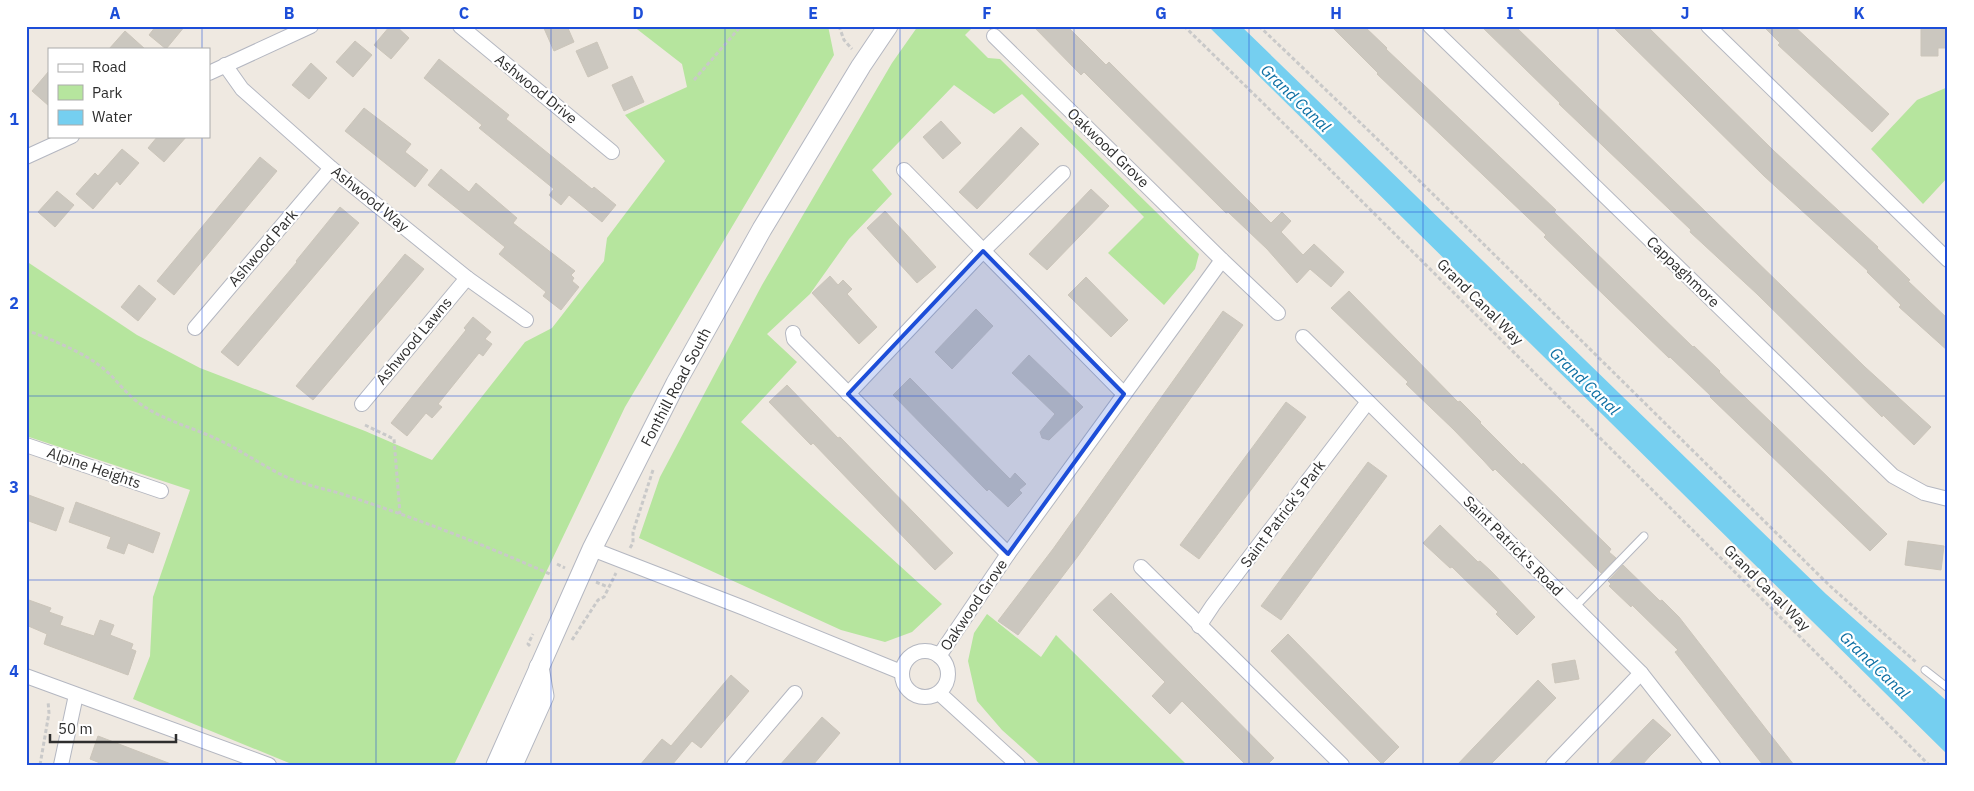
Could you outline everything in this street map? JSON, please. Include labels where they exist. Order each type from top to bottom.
[{"type":"main road","name":"Fonthill Road South","points":[[504,761],[539,667],[592,549],[676,384],[762,229],[861,66],[888,26]]},
{"type":"main road","points":[[485,765],[504,761]]},
{"type":"street","name":"Ashwood Drive","points":[[460,26],[612,152]]},
{"type":"street","name":"Cappaghmore","points":[[1430,26],[1893,476],[1924,492],[1948,499]]},
{"type":"street","points":[[1708,26],[1948,260]]},
{"type":"street","points":[[210,72],[309,27]]},
{"type":"street","name":"Oakwood Grove","points":[[994,36],[1278,313]]},
{"type":"street","name":"Ashwood Way","points":[[225,65],[242,89],[331,168],[467,278],[526,320]]},
{"type":"street","points":[[26,158],[68,138]]},
{"type":"street","name":"Ashwood Park","points":[[195,328],[331,168]]},
{"type":"street","points":[[904,170],[1124,394]]},
{"type":"street","points":[[848,394],[983,251],[1063,173]]},
{"type":"street","name":"Oakwood Grove","points":[[939,656],[1008,554],[1222,260]]},
{"type":"street","name":"Ashwood Lawns","points":[[362,404],[467,278]]},
{"type":"street","name":"Oakwood Grove","points":[[793,333],[794,339],[1008,554]]},
{"type":"street","name":"Saint Patrick's Road","points":[[1303,337],[1367,403],[1640,673],[1713,765]]},
{"type":"street","name":"Saint Patrick's Park","points":[[1200,626],[1213,605],[1367,403]]},
{"type":"street","name":"Alpine Heights","points":[[26,445],[161,491]]},
{"type":"street","points":[[592,549],[901,672]]},
{"type":"street","points":[[1141,568],[1342,765]]},
{"type":"street","points":[[926,651],[939,656],[947,668],[948,674],[944,687],[939,692],[932,696],[917,696],[905,686],[901,672],[907,659],[912,654],[926,651]]},
{"type":"street","points":[[1553,765],[1640,673]]},
{"type":"street","points":[[26,676],[269,765]]},
{"type":"street","points":[[939,692],[1018,765]]},
{"type":"street","points":[[734,765],[795,693]]},
{"type":"street","points":[[60,765],[76,695]]},
{"type":"lane","points":[[1575,607],[1644,536]]},
{"type":"lane","points":[[1925,670],[1948,688]]},
{"type":"path","points":[[694,80],[741,26]]},
{"type":"path","points":[[839,26],[844,40],[851,49]]},
{"type":"path","name":"Grand Canal Way","points":[[1184,26],[1929,765]]},
{"type":"path","points":[[1259,26],[1376,138],[1830,586],[1925,670]]},
{"type":"path","points":[[26,330],[48,338],[103,368],[139,403],[173,422],[219,440],[296,481],[352,497],[400,514],[462,537],[552,575]]},
{"type":"path","points":[[365,426],[394,440],[400,514]]},
{"type":"path","points":[[633,543],[632,532],[653,470],[642,451]]},
{"type":"path","points":[[604,597],[613,579]]},
{"type":"path","points":[[40,765],[49,713],[48,702]]},
{"type":"highlighted area","points":[[983,251],[1124,394],[1008,554],[848,394]]},
{"type":"green space","points":[[633,26],[828,26],[834,55],[625,407],[454,765],[294,765],[133,699],[150,656],[153,597],[190,490],[26,436],[26,261],[137,335],[200,368],[365,431],[432,460],[525,342],[552,328],[604,261],[607,238],[665,161],[625,115],[687,87],[682,64]]},
{"type":"green space","points":[[918,26],[974,26],[965,35],[988,58],[1000,59],[1199,254],[1195,269],[1164,305],[1108,253],[1144,217],[1022,94],[994,114],[954,85],[872,170],[892,194],[849,239],[810,294],[767,334],[797,362],[741,422],[942,604],[912,632],[885,642],[841,630],[639,538],[660,477],[762,285],[892,63]]},
{"type":"green space","points":[[1948,87],[1948,177],[1923,204],[1871,149],[1917,100]]},
{"type":"green space","points":[[987,614],[1041,657],[1056,635],[1187,765],[1041,765],[1002,730],[977,701],[968,661],[974,633]]},
{"type":"water","name":"Grand Canal","points":[[1208,26],[1241,26],[1826,594],[1948,702],[1948,755]]},
{"type":"building","points":[[156,26],[185,26],[167,48],[149,35]]},
{"type":"building","points":[[390,26],[396,26],[409,38],[391,59],[374,45]]},
{"type":"building","points":[[543,26],[567,26],[574,42],[554,51]]},
{"type":"building","points":[[1033,26],[1067,26],[1106,65],[1109,62],[1271,223],[1282,212],[1291,221],[1281,232],[1303,255],[1314,244],[1344,272],[1331,287],[1310,269],[1297,283],[1267,249],[1228,212],[1226,213],[1084,72],[1081,75]]},
{"type":"building","points":[[1331,26],[1364,26],[1556,210],[1554,212],[1887,534],[1870,551],[1544,237],[1546,235],[1377,74]]},
{"type":"building","points":[[1481,26],[1515,26],[1865,367],[1931,427],[1914,445],[1883,415],[1882,417],[1757,294],[1690,232],[1691,230],[1559,104]]},
{"type":"building","points":[[1612,26],[1647,26],[1774,151],[1878,247],[1910,280],[1908,281],[1948,319],[1948,351],[1899,307],[1901,305],[1868,271],[1764,176]]},
{"type":"building","points":[[1763,26],[1794,26],[1889,114],[1872,132],[1778,45],[1780,43]]},
{"type":"building","points":[[1921,26],[1948,26],[1948,48],[1938,48],[1938,56],[1921,56]]},
{"type":"building","points":[[125,31],[144,48],[110,48]]},
{"type":"building","points":[[355,41],[372,55],[353,77],[336,62]]},
{"type":"building","points":[[597,42],[608,68],[588,77],[576,51]]},
{"type":"building","points":[[439,59],[509,115],[506,119],[592,189],[594,187],[616,205],[602,222],[569,195],[561,205],[549,195],[554,189],[479,128],[482,125],[424,78]]},
{"type":"building","points":[[311,63],[327,78],[309,99],[292,85]]},
{"type":"building","points":[[48,72],[48,105],[32,91]]},
{"type":"building","points":[[632,76],[644,102],[624,111],[612,85]]},
{"type":"building","points":[[364,108],[411,144],[405,152],[428,170],[415,187],[345,131]]},
{"type":"building","points":[[941,121],[961,143],[943,159],[923,137]]},
{"type":"building","points":[[1021,127],[1039,144],[977,209],[959,192]]},
{"type":"building","points":[[156,138],[185,138],[164,162],[148,148]]},
{"type":"building","points":[[122,149],[139,163],[120,185],[117,181],[93,209],[76,194],[95,173],[98,176]]},
{"type":"building","points":[[260,157],[277,171],[174,295],[157,281]]},
{"type":"building","points":[[441,169],[469,192],[476,183],[517,218],[513,223],[575,271],[571,275],[574,278],[572,281],[579,287],[561,310],[543,296],[546,292],[499,254],[505,247],[428,185]]},
{"type":"building","points":[[1091,189],[1109,206],[1047,270],[1029,254]]},
{"type":"building","points":[[57,191],[74,205],[55,227],[38,212]]},
{"type":"building","points":[[340,207],[359,223],[238,366],[221,352],[297,262]]},
{"type":"building","points":[[885,211],[936,267],[917,283],[867,228]]},
{"type":"building","points":[[405,254],[424,269],[313,400],[296,386]]},
{"type":"building","points":[[830,276],[838,285],[843,280],[852,289],[847,294],[877,327],[859,344],[812,293]]},
{"type":"building","points":[[1086,277],[1128,320],[1111,337],[1068,295]]},
{"type":"building","points":[[139,285],[156,299],[138,321],[121,307]]},
{"type":"building","points":[[1349,291],[1458,402],[1460,401],[1522,465],[1523,463],[1611,549],[1609,552],[1616,558],[1601,573],[1495,469],[1493,471],[1406,384],[1408,382],[1331,308]]},
{"type":"building","points":[[976,309],[993,326],[952,369],[935,352]]},
{"type":"building","points":[[1223,311],[1243,325],[1078,556],[1018,635],[998,621],[1053,549]]},
{"type":"building","points":[[473,317],[491,332],[485,339],[492,344],[483,356],[479,353],[438,404],[442,407],[432,418],[426,413],[407,436],[391,423],[466,330],[464,328]]},
{"type":"building","points":[[1029,355],[1083,407],[1049,440],[1042,438],[1040,432],[1055,414],[1012,373]]},
{"type":"building","points":[[910,378],[1010,479],[1015,473],[1026,484],[1019,490],[1022,493],[1008,507],[989,489],[987,491],[893,395]]},
{"type":"building","points":[[787,385],[953,553],[935,570],[813,443],[811,445],[769,402]]},
{"type":"building","points":[[1286,402],[1306,417],[1199,559],[1180,545]]},
{"type":"building","points":[[1368,462],[1387,476],[1281,620],[1261,606]]},
{"type":"building","points":[[26,494],[64,508],[56,531],[26,520]]},
{"type":"building","points":[[76,502],[160,533],[153,553],[128,543],[124,554],[107,548],[111,537],[69,522]]},
{"type":"building","points":[[1440,525],[1478,562],[1480,561],[1491,571],[1535,617],[1517,635],[1496,614],[1498,612],[1452,567],[1450,568],[1423,543]]},
{"type":"building","points":[[1908,541],[1944,546],[1941,570],[1905,565]]},
{"type":"building","points":[[1623,565],[1679,617],[1794,765],[1763,765],[1675,652],[1678,650],[1632,605],[1631,607],[1609,586],[1611,584],[1608,581]]},
{"type":"building","points":[[1111,593],[1274,758],[1267,765],[1246,765],[1182,701],[1170,714],[1152,696],[1165,682],[1093,610]]},
{"type":"building","points":[[26,599],[51,608],[49,612],[63,617],[60,625],[94,636],[100,620],[114,625],[110,635],[133,644],[131,649],[136,651],[128,675],[44,644],[47,634],[26,625]]},
{"type":"building","points":[[1288,634],[1399,747],[1382,764],[1271,651]]},
{"type":"building","points":[[1575,660],[1579,679],[1555,683],[1552,664]]},
{"type":"building","points":[[731,675],[749,691],[701,748],[692,741],[672,765],[640,765],[662,739],[671,746]]},
{"type":"building","points":[[1538,680],[1556,698],[1490,765],[1457,765]]},
{"type":"building","points":[[822,717],[840,733],[813,765],[780,765]]},
{"type":"building","points":[[1653,719],[1671,735],[1642,765],[1608,765]]},
{"type":"building","points":[[98,736],[171,765],[105,765],[90,759]]}]
